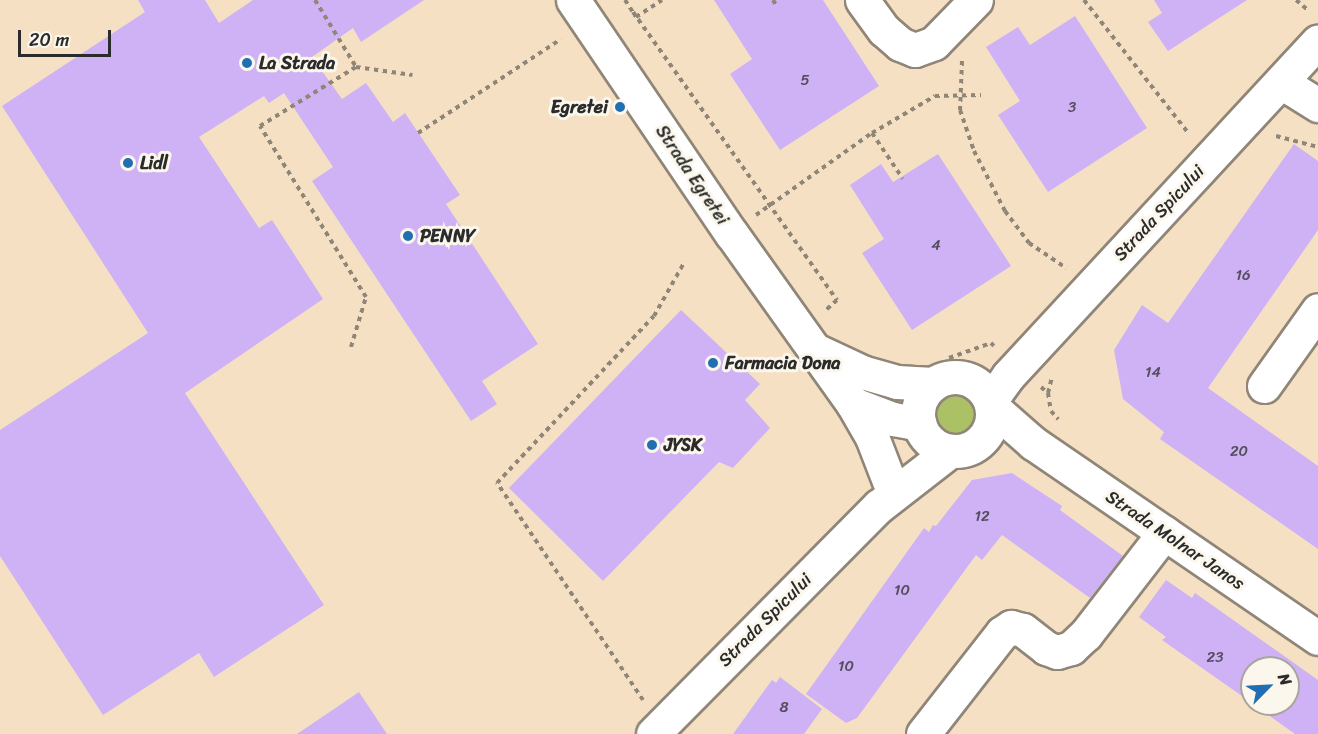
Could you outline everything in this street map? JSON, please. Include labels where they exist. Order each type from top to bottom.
[{"type":"street","name":"Strada Egretei","points":[[573,0],[731,233],[853,404]]},
{"type":"street","points":[[862,0],[884,30],[900,44],[915,50],[934,43],[968,9]]},
{"type":"street","name":"Strada Spicului","points":[[1002,387],[1318,41]]},
{"type":"street","points":[[1281,82],[1318,105]]},
{"type":"street","points":[[1264,386],[1318,310]]},
{"type":"street","name":"Strada Egretei","points":[[813,349],[862,372],[897,382],[949,374]]},
{"type":"street","points":[[962,449],[989,430],[1002,387],[949,374],[920,402],[921,427],[928,440],[962,449],[1033,443]]},
{"type":"street","name":"Strada Molnar Janos","points":[[1002,387],[1033,443],[1318,638]]},
{"type":"street","points":[[853,404],[893,420],[921,427]]},
{"type":"street","points":[[853,404],[872,437],[884,494]]},
{"type":"street","name":"Strada Spicului","points":[[657,730],[884,494],[921,427]]},
{"type":"street","name":"Strada Spicului","points":[[884,494],[962,449]]},
{"type":"street","points":[[923,734],[1002,633],[1011,627],[1023,630],[1046,648],[1057,652],[1071,648],[1086,634],[1164,533]]},
{"type":"path","points":[[315,0],[356,67]]},
{"type":"path","points":[[625,0],[837,300],[819,316]]},
{"type":"path","points":[[636,17],[662,0]]},
{"type":"path","points":[[1084,0],[1209,160]]},
{"type":"path","points":[[1296,0],[1306,10],[1318,15]]},
{"type":"path","points":[[968,9],[959,94],[960,110],[974,151],[1005,211],[1029,243],[1092,286]]},
{"type":"path","points":[[418,133],[569,34]]},
{"type":"path","points":[[351,347],[366,297],[260,126],[356,67],[412,75]]},
{"type":"path","points":[[731,233],[872,133],[935,96],[981,95]]},
{"type":"path","points":[[872,133],[903,179]]},
{"type":"path","points":[[1269,141],[1278,135],[1318,147]]},
{"type":"path","points":[[657,730],[497,483],[654,316],[685,261]]},
{"type":"path","points":[[949,374],[991,343],[1002,387],[1048,393],[1053,375]]},
{"type":"green space","points":[[955,391],[964,392],[972,397],[977,405],[977,423],[972,431],[964,436],[955,437],[946,436],[938,431],[933,423],[932,414],[933,405],[938,397],[946,392]]},
{"type":"building","points":[[138,0],[205,0],[219,23],[253,0],[424,0],[361,42],[353,28],[312,57],[342,99],[366,83],[393,122],[405,113],[460,195],[446,204],[538,344],[482,381],[497,404],[471,421],[312,181],[333,167],[284,93],[269,103],[264,96],[199,137],[259,228],[272,220],[323,299],[185,393],[324,605],[214,677],[199,653],[103,715],[0,556],[0,430],[148,333],[2,106],[145,12]]},
{"type":"building","points":[[714,0],[823,0],[879,86],[780,150],[730,74],[752,59]]},
{"type":"building","points":[[1154,0],[1247,0],[1168,51],[1148,22],[1162,13]]},
{"type":"building","points":[[1075,16],[1147,128],[1048,192],[998,115],[1020,101],[986,47],[1018,27],[1030,45]]},
{"type":"building","points":[[1294,144],[1318,161],[1318,230],[1208,388],[1318,466],[1318,549],[1160,439],[1164,432],[1123,399],[1114,350],[1142,305],[1168,323]]},
{"type":"building","points":[[938,154],[1011,266],[912,330],[862,253],[884,239],[850,185],[881,164],[893,182]]},
{"type":"building","name":"JYSK","points":[[681,310],[760,384],[745,400],[770,428],[733,468],[719,462],[603,581],[509,488]]},
{"type":"building","points":[[1012,473],[1062,506],[1060,510],[1123,556],[1090,598],[1002,535],[982,560],[976,555],[857,718],[846,723],[806,694],[924,528],[929,532],[933,525],[936,526],[972,480]]},
{"type":"building","points":[[1166,580],[1192,598],[1195,593],[1284,656],[1240,656],[1240,695],[1162,640],[1166,637],[1139,617]]},
{"type":"building","points":[[1300,667],[1318,680],[1318,734],[1295,734],[1270,716],[1300,716]]},
{"type":"building","points":[[780,677],[822,709],[804,734],[733,734],[772,680],[776,683]]},
{"type":"building","points":[[359,692],[387,734],[297,734],[337,707]]},
{"type":"place","name":"La Strada","points":[[247,63]]},
{"type":"place","name":"Egretei","points":[[620,107]]},
{"type":"place","name":"Lidl","points":[[128,163]]},
{"type":"place","name":"PENNY","points":[[408,236]]},
{"type":"place","name":"Farmacia Dona","points":[[713,363]]},
{"type":"place","name":"JYSK","points":[[652,445]]}]
